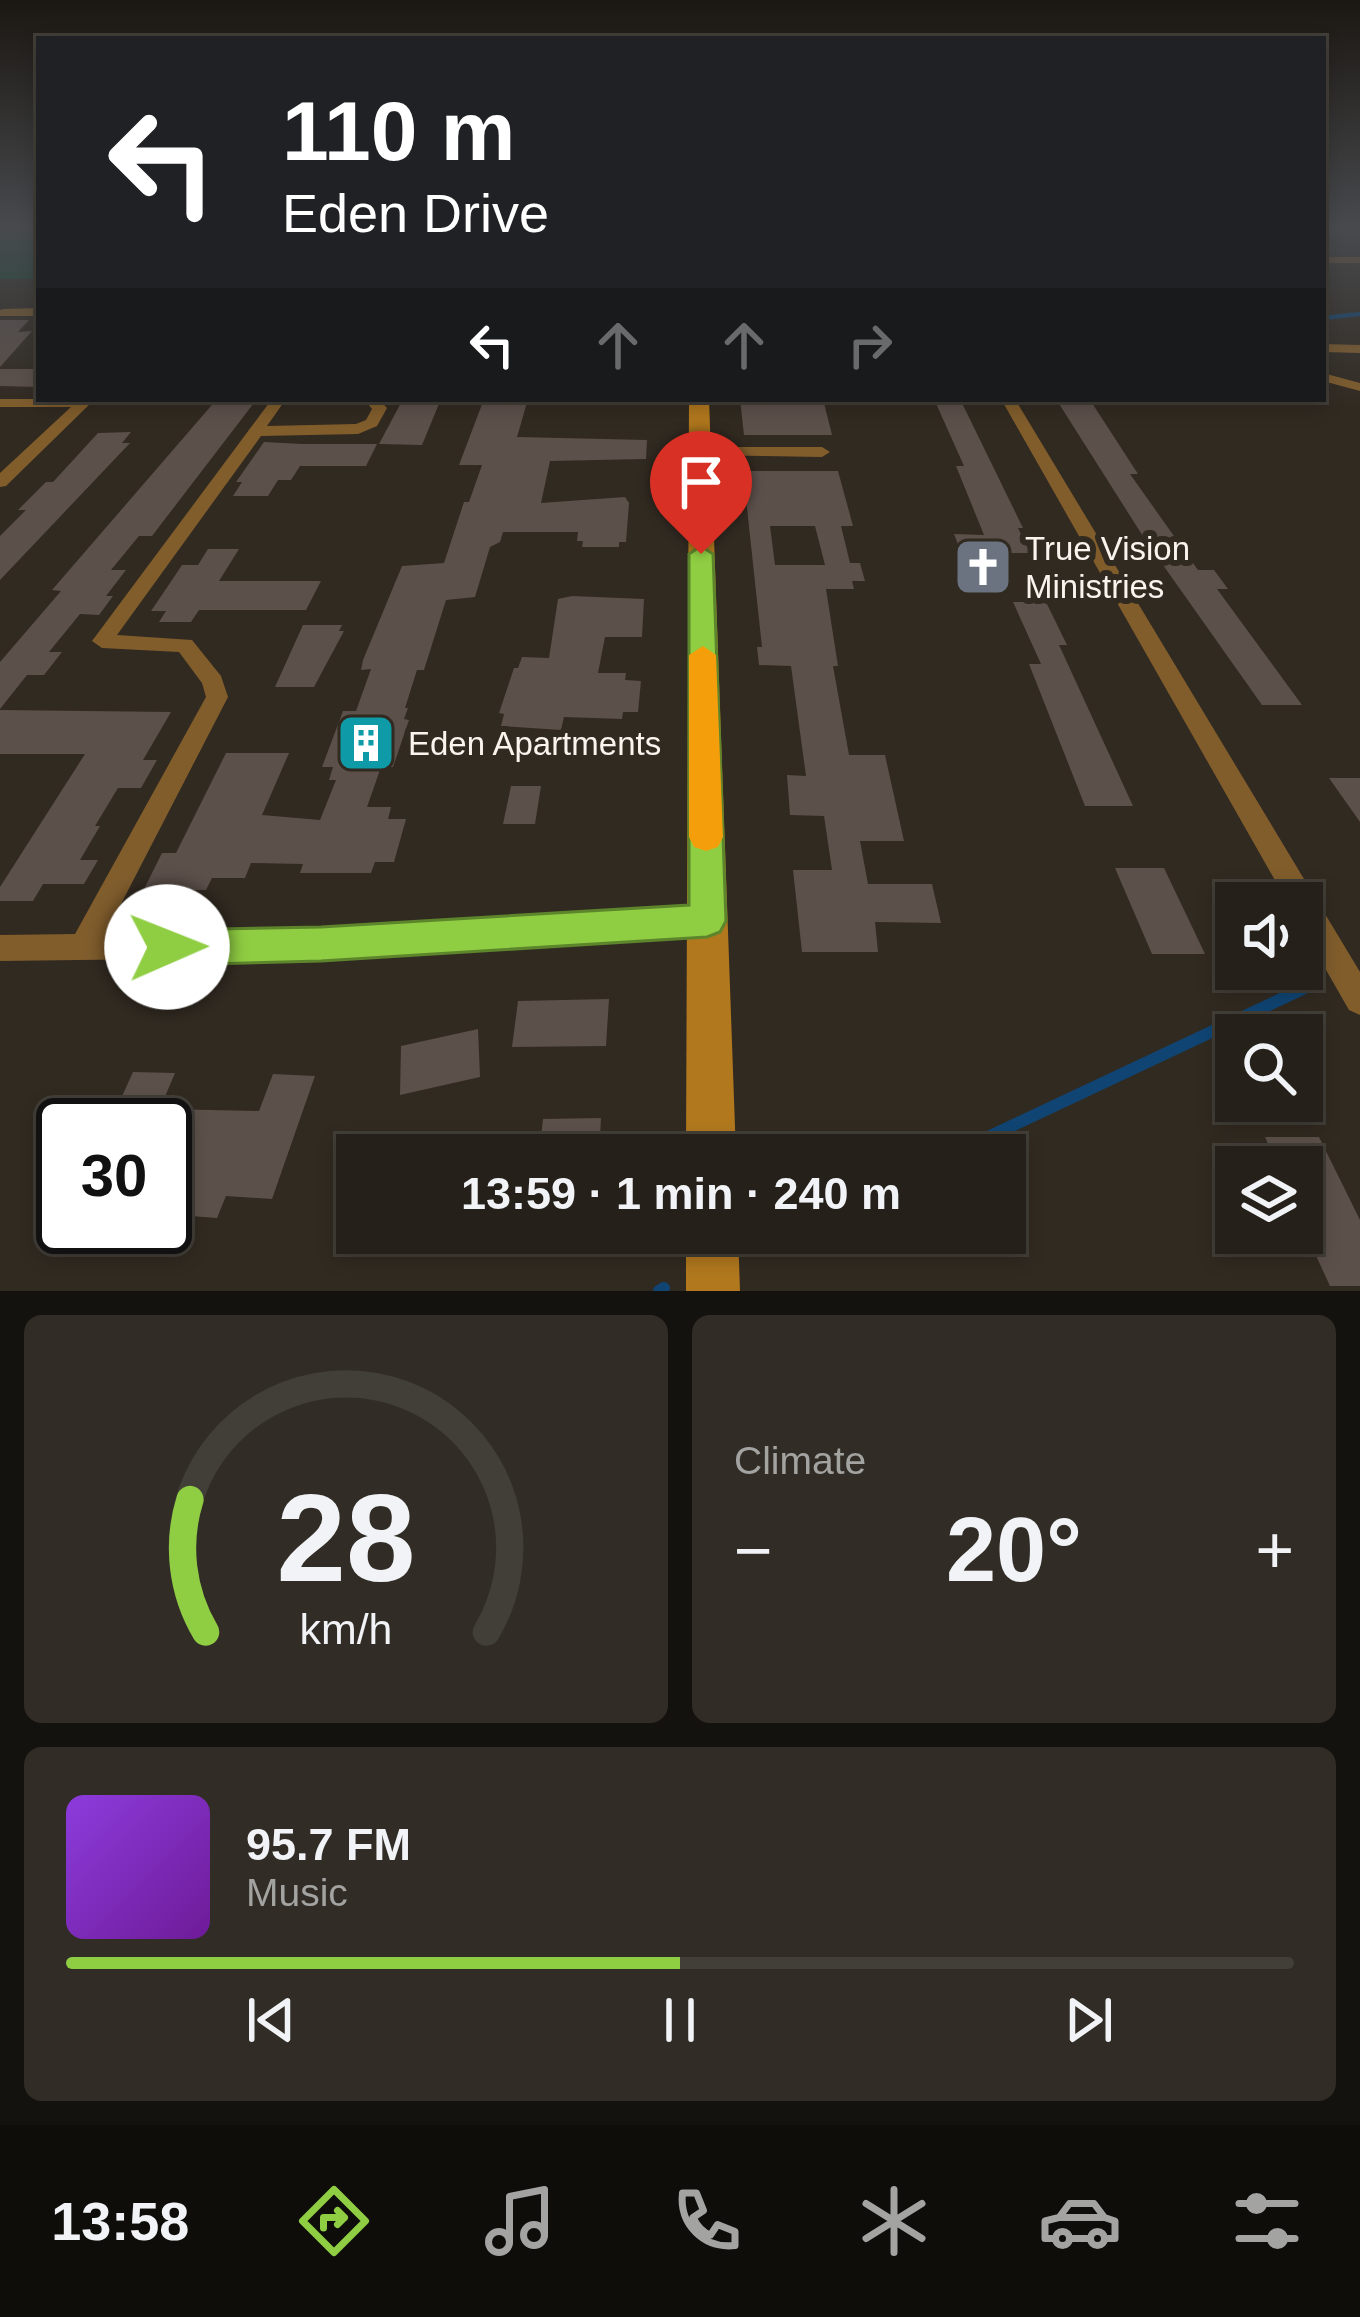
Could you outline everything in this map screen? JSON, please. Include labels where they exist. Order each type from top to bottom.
[{"type":"street","points":[[4,313],[36,312]]},
{"type":"street","points":[[1326,348],[1360,349]]},
{"type":"street","points":[[1326,378],[1360,387]]},
{"type":"street","points":[[0,403],[43,402]]},
{"type":"street","points":[[0,482],[85,402]]},
{"type":"street","points":[[82,948],[217,697],[213,681],[185,645],[101,641],[277,402]]},
{"type":"street","points":[[256,430],[362,428],[372,423],[381,406],[375,402]]},
{"type":"street","points":[[699,402],[711,1134]]},
{"type":"street","points":[[1010,402],[1360,1000]]},
{"type":"street","points":[[700,452],[822,452]]},
{"type":"street","points":[[0,948],[321,944],[707,921]]},
{"type":"street","points":[[712,1254],[713,1291]]},
{"type":"building","points":[[0,320],[29,320],[18,332],[32,331],[0,367]]},
{"type":"building","points":[[0,369],[36,369],[36,387],[0,386]]},
{"type":"building","points":[[214,402],[255,402],[152,536],[139,536],[111,570],[126,570],[106,596],[113,596],[99,615],[80,614],[49,652],[62,652],[44,675],[27,675],[0,709],[0,662],[61,591],[52,590]]},
{"type":"building","points":[[401,402],[440,402],[422,445],[379,444]]},
{"type":"building","points":[[483,402],[527,402],[517,437],[647,440],[646,459],[550,461],[541,503],[625,497],[629,503],[626,542],[619,542],[619,547],[582,547],[578,532],[503,532],[500,542],[490,547],[475,597],[446,600],[424,670],[417,670],[405,708],[404,719],[409,720],[393,767],[381,767],[367,807],[391,807],[388,819],[406,819],[394,862],[375,862],[371,873],[300,873],[303,864],[251,863],[245,878],[212,878],[206,890],[143,891],[162,853],[176,853],[226,753],[289,753],[262,815],[320,820],[336,780],[329,780],[333,767],[322,767],[343,711],[356,711],[371,669],[361,670],[363,660],[402,566],[444,563],[482,465],[459,465]]},
{"type":"building","points":[[740,402],[824,402],[832,435],[744,435]]},
{"type":"building","points":[[935,402],[961,402],[1023,528],[1018,528],[1030,553],[993,553],[1005,581],[972,581],[954,534],[984,535],[956,466],[964,466]]},
{"type":"building","points":[[1058,402],[1092,403],[1138,474],[1130,474],[1198,570],[1214,570],[1228,589],[1217,589],[1302,705],[1262,705],[1146,541]]},
{"type":"building","points":[[131,432],[122,443],[130,443],[0,580],[0,536],[26,510],[18,510],[46,482],[53,482],[98,433]]},
{"type":"building","points":[[264,442],[377,444],[366,466],[300,466],[291,480],[278,480],[268,496],[233,496],[242,482],[236,482]]},
{"type":"building","points":[[743,471],[838,471],[853,526],[841,526],[850,563],[860,563],[865,581],[852,581],[854,589],[826,589],[838,666],[833,666],[849,755],[885,755],[904,841],[860,841],[868,884],[932,884],[941,923],[875,922],[878,952],[802,952],[793,870],[832,870],[824,816],[790,815],[787,775],[806,776],[791,666],[759,665],[757,647],[762,647]],"holes":[[[770,526],[815,526],[825,565],[775,565]]]},
{"type":"building","points":[[208,549],[239,549],[219,581],[321,581],[306,610],[199,610],[191,622],[159,622],[166,611],[151,611],[182,565],[198,565]]},
{"type":"building","points":[[558,599],[644,599],[642,637],[605,637],[598,673],[626,673],[625,680],[641,681],[638,712],[623,712],[622,719],[564,717],[561,730],[501,726],[504,714],[499,713],[514,668],[522,657],[549,658]]},
{"type":"building","points":[[1013,602],[1046,602],[1067,645],[1059,645],[1133,806],[1085,806],[1029,664],[1041,664]]},
{"type":"building","points":[[303,625],[342,625],[339,631],[344,631],[314,687],[275,687]]},
{"type":"building","points":[[0,710],[171,712],[143,760],[157,760],[141,788],[118,788],[95,826],[100,826],[80,860],[98,860],[84,884],[43,884],[33,901],[0,901],[0,887],[85,754],[0,754]]},
{"type":"building","points":[[1329,778],[1360,778],[1360,822]]},
{"type":"building","points":[[511,786],[541,786],[535,824],[503,824]]},
{"type":"building","points":[[1115,868],[1164,868],[1205,954],[1152,954]]},
{"type":"building","points":[[609,999],[606,1046],[512,1047],[518,1001]]},
{"type":"building","points":[[478,1029],[480,1077],[400,1095],[401,1046]]},
{"type":"building","points":[[133,1072],[175,1073],[164,1098],[121,1098]]},
{"type":"building","points":[[273,1074],[315,1076],[272,1199],[226,1196],[217,1218],[192,1216],[192,1110],[259,1111]]},
{"type":"building","points":[[601,1118],[600,1134],[541,1134],[543,1119]]},
{"type":"building","points":[[1265,1137],[1319,1137],[1360,1220],[1360,1286],[1330,1286],[1315,1254],[1323,1254],[1323,1146],[1269,1146]]},
{"type":"waterway","points":[[1326,318],[1360,314]]},
{"type":"waterway","points":[[995,1134],[1300,990]]},
{"type":"waterway","points":[[659,1291],[664,1288]]},
{"type":"slow traffic","points":[[703,655],[706,837]]},
{"type":"place","name":"True Vision Ministries","points":[[983,567]]},
{"type":"place","name":"Eden Apartments","points":[[366,743]]},
{"type":"route","points":[[167,947],[321,944],[707,921],[701,554]]}]
